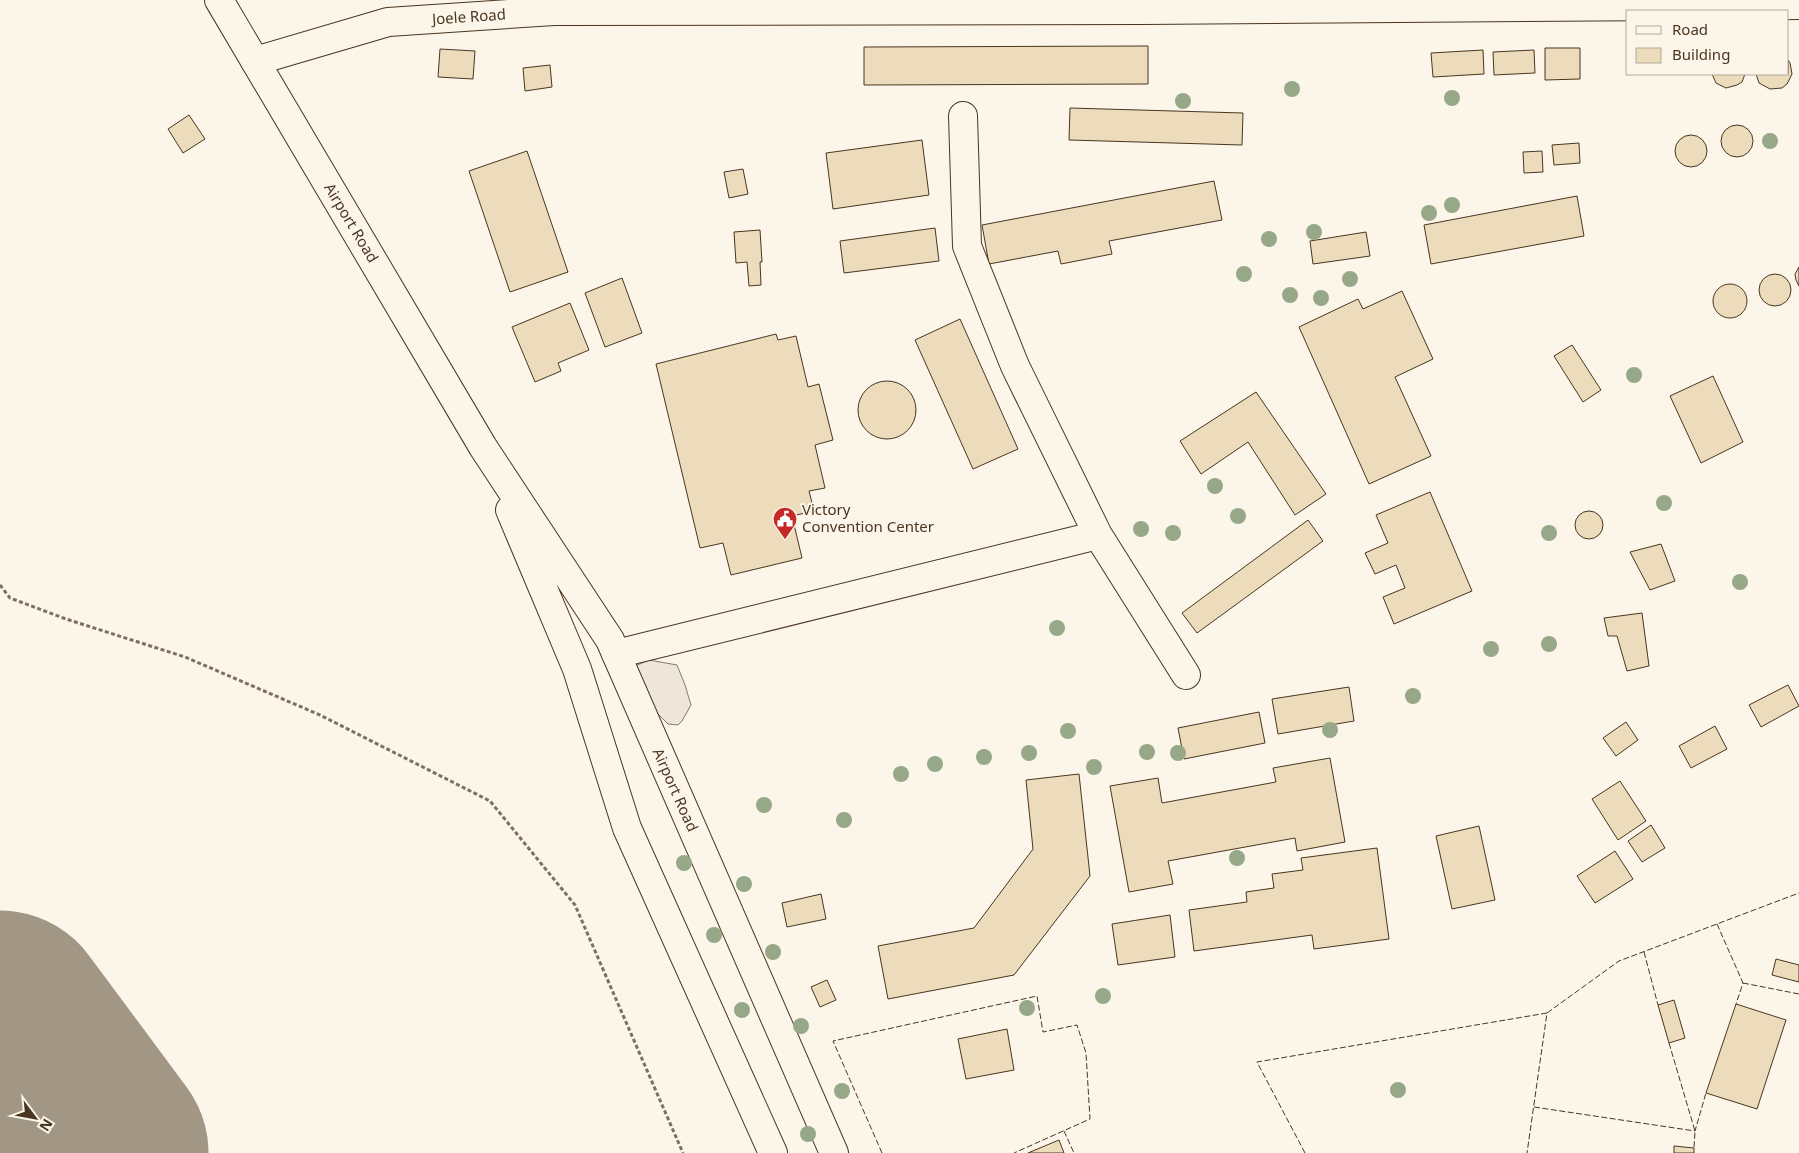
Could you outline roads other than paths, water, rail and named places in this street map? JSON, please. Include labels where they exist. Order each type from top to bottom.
[{"type":"street","name":"Airport Road","points":[[219,0],[483,447],[610,640],[834,1153]]},
{"type":"street","name":"Joele Road","points":[[255,61],[388,22],[554,11],[775,5],[1543,3],[1799,5]]},
{"type":"street","points":[[963,116],[967,246],[1015,366],[1098,535],[1186,675]]},
{"type":"street","name":"Airport Road","points":[[483,447],[577,669],[627,828],[774,1153]]},
{"type":"street","points":[[616,654],[1098,535]]},
{"type":"place","name":"Victory Convention Center","points":[[785,540]]}]
